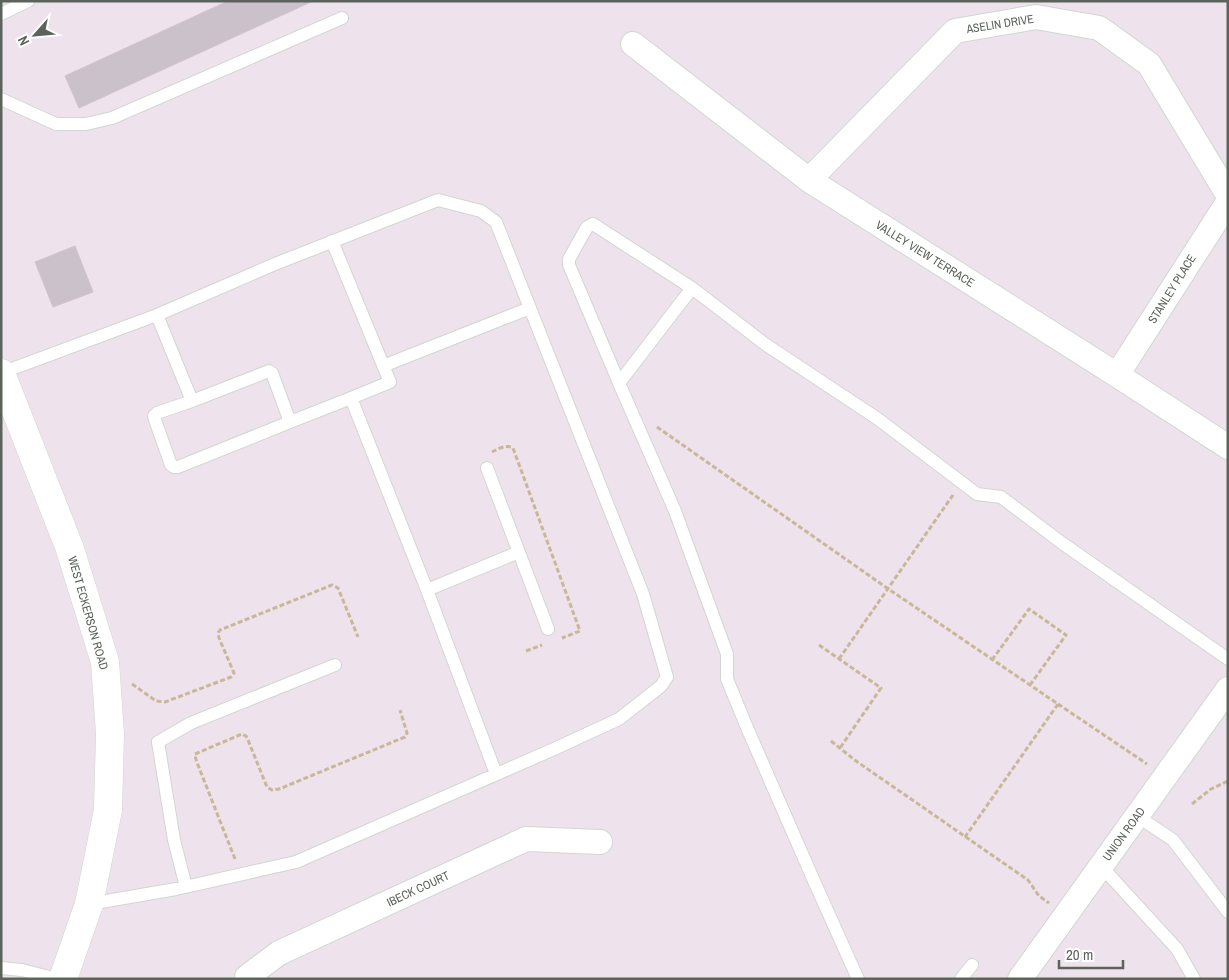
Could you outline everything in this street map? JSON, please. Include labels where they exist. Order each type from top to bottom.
[{"type":"street","name":"ASELIN DRIVE","points":[[809,180],[955,31],[1036,17],[1099,28],[1149,64],[1228,195]]},
{"type":"street","name":"VALLEY VIEW TERRACE","points":[[633,44],[809,180],[1228,447]]},
{"type":"street","name":"STANLEY PLACE","points":[[1117,375],[1228,202]]},
{"type":"street","name":"WEST ECKERSON ROAD","points":[[1,373],[70,549],[105,662],[110,734],[108,810],[89,904],[63,979]]},
{"type":"street","name":"UNION ROAD","points":[[1020,979],[1228,689]]},
{"type":"street","name":"IBECK COURT","points":[[247,978],[279,953],[526,839],[600,842]]},
{"type":"lane","points":[[1,14],[28,1]]},
{"type":"lane","points":[[1,99],[56,124],[86,124],[112,118],[342,18]]},
{"type":"lane","points":[[1,373],[157,314],[275,264],[438,200],[481,211],[496,222],[642,594],[667,677],[661,686],[619,719],[296,862],[186,887],[89,904]]},
{"type":"lane","points":[[858,979],[727,679],[727,654],[675,511],[568,264],[587,227],[593,224],[692,288],[765,344],[878,419],[977,494],[1001,497],[1062,543],[1228,659]]},
{"type":"lane","points":[[290,422],[272,373],[269,371],[154,416],[171,465],[178,467],[390,382],[332,241]]},
{"type":"lane","points":[[619,384],[692,288]]},
{"type":"lane","points":[[383,366],[530,308]]},
{"type":"lane","points":[[157,314],[192,400]]},
{"type":"lane","points":[[351,398],[427,590],[496,774]]},
{"type":"lane","points":[[487,468],[548,629]]},
{"type":"lane","points":[[427,590],[519,552]]},
{"type":"lane","points":[[186,887],[174,840],[158,742],[191,723],[336,665]]},
{"type":"lane","points":[[1137,816],[1173,840],[1228,912]]},
{"type":"lane","points":[[1100,866],[1177,949],[1194,979]]},
{"type":"lane","points":[[961,979],[972,965]]},
{"type":"lane","points":[[1,968],[22,970],[57,979]]},
{"type":"path","points":[[630,410],[992,660],[1165,776]]},
{"type":"path","points":[[486,454],[505,446],[512,448],[580,631],[562,638]]},
{"type":"path","points":[[839,659],[962,482]]},
{"type":"path","points":[[127,681],[156,701],[165,702],[231,677],[234,673],[219,638],[220,630],[332,585],[338,588],[358,637]]},
{"type":"path","points":[[992,660],[1028,608],[1066,635],[1030,685]]},
{"type":"path","points":[[526,651],[544,644]]},
{"type":"path","points":[[819,645],[882,688],[840,748]]},
{"type":"path","points":[[965,837],[1058,704]]},
{"type":"path","points":[[241,874],[196,760],[196,754],[242,734],[248,740],[266,787],[272,790],[279,789],[405,737],[407,733],[400,710]]},
{"type":"path","points":[[832,741],[856,761],[1028,880],[1039,896],[1066,914]]},
{"type":"path","points":[[1192,804],[1212,789],[1228,781]]},
{"type":"building","points":[[228,1],[313,1],[79,108],[65,76]]},
{"type":"building","points":[[75,246],[93,292],[53,307],[35,262]]}]
